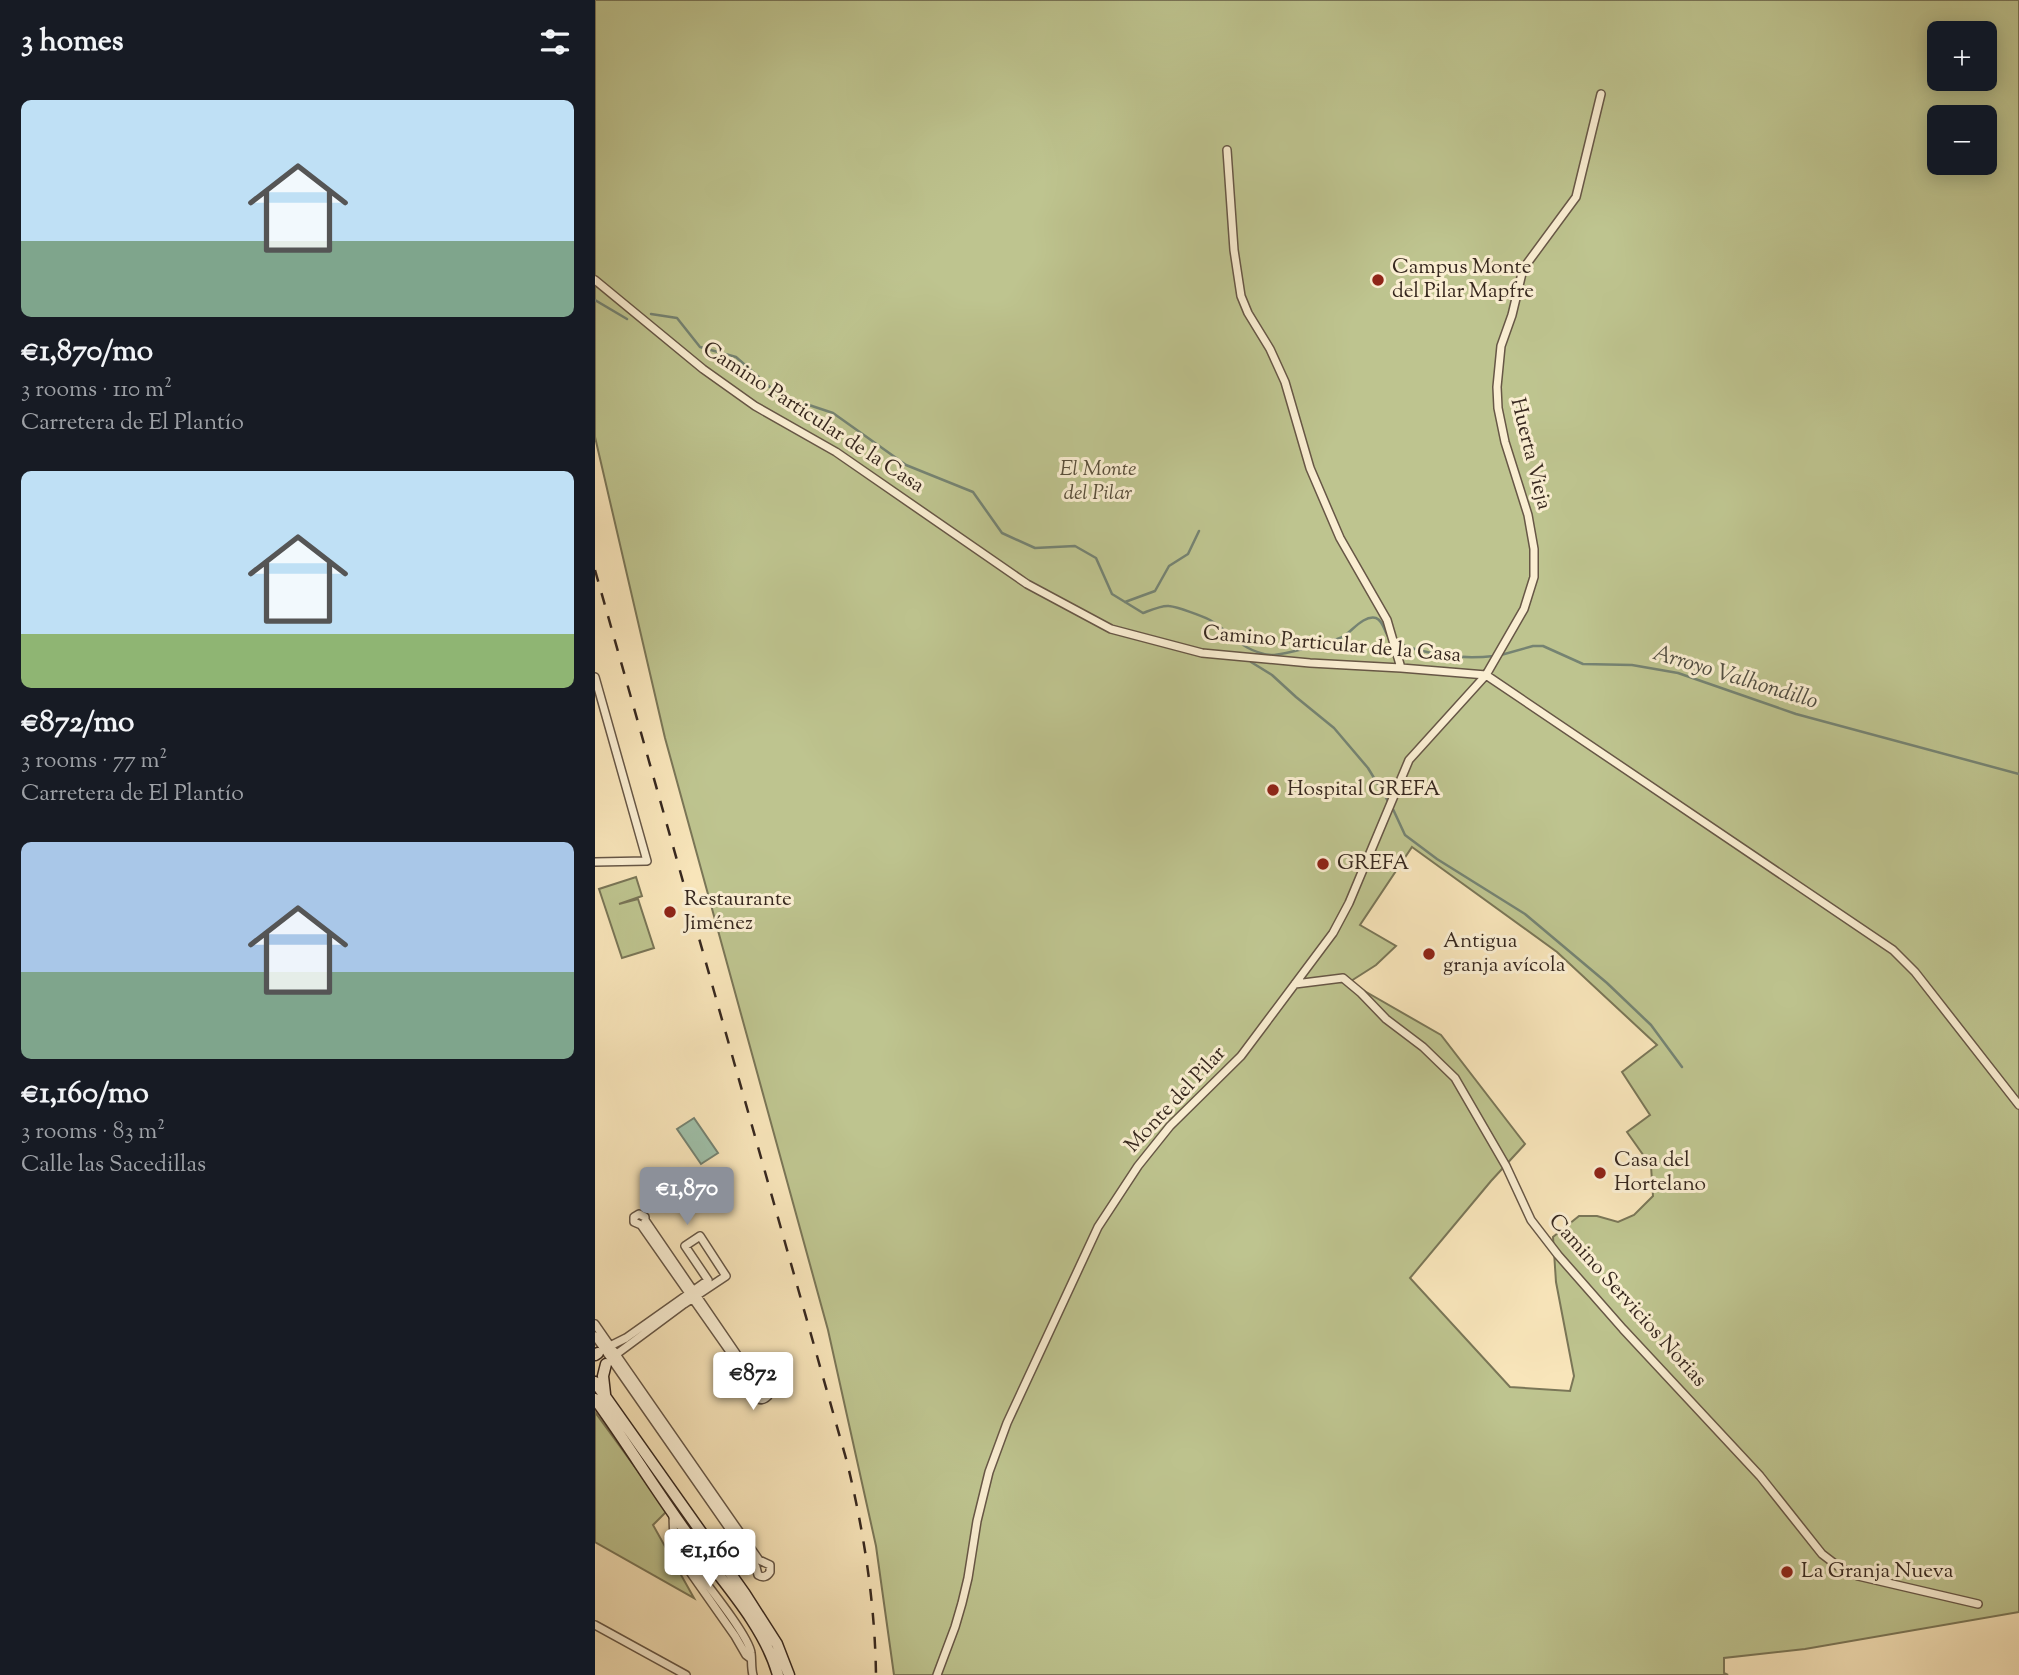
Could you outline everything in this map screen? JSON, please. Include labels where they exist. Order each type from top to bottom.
[{"type":"street","name":"Huerta Vieja","points":[[1512,632],[1524,609],[1534,577],[1534,549],[1528,515],[1505,442],[1498,408],[1501,346],[1523,269],[1576,197],[1601,94]]},
{"type":"street","points":[[1227,150],[1234,250],[1241,296],[1285,382],[1310,468],[1336,529],[1387,620],[1401,668]]},
{"type":"street","name":"Camino Particular de la Casa","points":[[595,280],[703,369],[755,406],[836,452],[1027,583],[1111,629],[1202,653],[1486,675],[1893,950],[1915,972],[2019,1105]]},
{"type":"street","name":"Monte del Pilar","points":[[937,1675],[962,1602],[989,1472],[1007,1423],[1098,1227],[1138,1166],[1170,1126],[1241,1056],[1333,933],[1389,812],[1409,760],[1486,675],[1512,632]]},
{"type":"street","points":[[595,677],[599,701],[647,861],[595,862]]},
{"type":"street","name":"Camino Servicios Norias","points":[[1295,984],[1343,978],[1455,1078],[1506,1166],[1531,1220],[1623,1329],[1760,1476],[1822,1554],[1839,1567],[1858,1576],[1978,1604]]},
{"type":"street","points":[[693,1295],[645,1217],[641,1214],[635,1215],[634,1222],[641,1225],[693,1295],[757,1384],[768,1389],[766,1397],[755,1397],[754,1386],[693,1295]]},
{"type":"street","points":[[595,1370],[693,1295],[708,1280],[685,1246],[700,1236],[726,1276],[693,1295],[601,1351]]},
{"type":"street","points":[[595,1324],[601,1351]]},
{"type":"street","points":[[595,1336],[601,1351],[611,1359],[759,1560],[770,1565],[767,1576],[758,1575],[756,1567],[611,1359]]},
{"type":"street","points":[[611,1359],[603,1376],[601,1398],[665,1480],[745,1594],[777,1644],[789,1675]]},
{"type":"street","points":[[595,1382],[601,1398],[673,1513],[751,1621],[768,1649],[778,1675]]},
{"type":"street","points":[[665,1480],[664,1492],[690,1530],[689,1542],[679,1548]]},
{"type":"street","points":[[673,1513],[679,1548],[741,1632],[751,1653],[750,1673]]},
{"type":"street","points":[[689,1536],[694,1536],[734,1587],[745,1594]]},
{"type":"street","points":[[679,1548],[703,1554]]},
{"type":"street","points":[[595,1625],[686,1675]]},
{"type":"green space","name":"El Monte del Pilar","points":[[595,0],[2019,0],[2019,1612],[1805,1649],[1724,1658],[1724,1673],[1728,1675],[894,1675],[876,1546],[828,1330],[665,738],[595,437]],"holes":[[[1412,847],[1557,952],[1657,1045],[1622,1072],[1650,1115],[1627,1132],[1651,1166],[1653,1196],[1634,1215],[1618,1222],[1597,1216],[1579,1216],[1553,1237],[1556,1282],[1574,1376],[1570,1391],[1510,1387],[1410,1278],[1525,1144],[1441,1035],[1351,981],[1376,965],[1396,946],[1360,925]]]},
{"type":"green space","points":[[636,877],[642,896],[619,904],[638,899],[654,948],[622,958],[599,889]]},
{"type":"green space","points":[[595,1412],[667,1511],[653,1525],[694,1598],[595,1542]]},
{"type":"shaded area","points":[[694,1118],[718,1153],[701,1164],[677,1129]]},
{"type":"waterway","name":"Arroyo Valhondillo","points":[[595,300],[627,319]]},
{"type":"waterway","name":"Arroyo Valhondillo","points":[[651,314],[677,318],[700,347],[736,357],[779,395],[833,413],[906,465],[973,492],[1002,533],[1035,548],[1075,546],[1096,558],[1112,594],[1143,613],[1166,606],[1184,610],[1210,620],[1252,650],[1271,655],[1296,651],[1339,638],[1372,618],[1381,622],[1390,639]]},
{"type":"waterway","points":[[1125,602],[1155,591],[1169,566],[1188,554],[1199,531]]},
{"type":"waterway","name":"Arroyo Valhondillo","points":[[1399,644],[1446,656],[1494,656]]},
{"type":"waterway","name":"Arroyo Valhondillo","points":[[1501,655],[1543,646],[1583,664],[1632,665],[1678,673],[1796,714],[2019,774]]},
{"type":"waterway","points":[[1251,662],[1272,675],[1334,728],[1368,768],[1388,801]]},
{"type":"waterway","points":[[1392,807],[1405,835],[1437,859],[1525,914],[1607,983],[1651,1025],[1682,1067]]},
{"type":"railway","points":[[595,570],[847,1462],[867,1568],[876,1675]]},
{"type":"place","name":"Campus Monte del Pilar Mapfre","points":[[1378,280]]},
{"type":"place","name":"Hospital GREFA","points":[[1273,790]]},
{"type":"place","name":"GREFA","points":[[1323,864]]},
{"type":"place","name":"Restaurante Jiménez","points":[[670,912]]},
{"type":"place","name":"Antigua granja avícola","points":[[1429,954]]},
{"type":"place","name":"Casa del Hortelano","points":[[1600,1173]]},
{"type":"place","name":"La Granja Nueva","points":[[1787,1572]]}]
